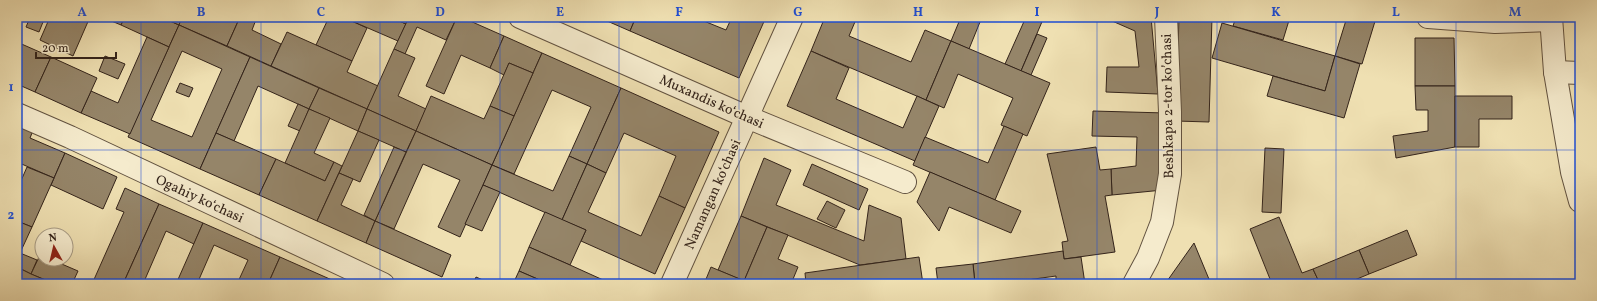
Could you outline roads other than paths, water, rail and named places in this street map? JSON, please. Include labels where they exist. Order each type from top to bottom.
[{"type":"street","name":"Muxandis koʻchasi","points":[[520,17],[747,117],[905,182]]},
{"type":"street","name":"Namangan koʻchasi","points":[[672,284],[792,17]]},
{"type":"street","name":"Beshkapa 2-tor koʼchasi","points":[[1134,284],[1148,258],[1162,222],[1170,174],[1170,112],[1166,17]]},
{"type":"street","points":[[1428,17],[1495,22],[1551,18],[1555,72],[1576,174],[1580,201]]},
{"type":"street","points":[[1555,72],[1580,73]]},
{"type":"street","name":"Ogahiy koʻchasi","points":[[17,114],[77,140],[383,284]]}]
